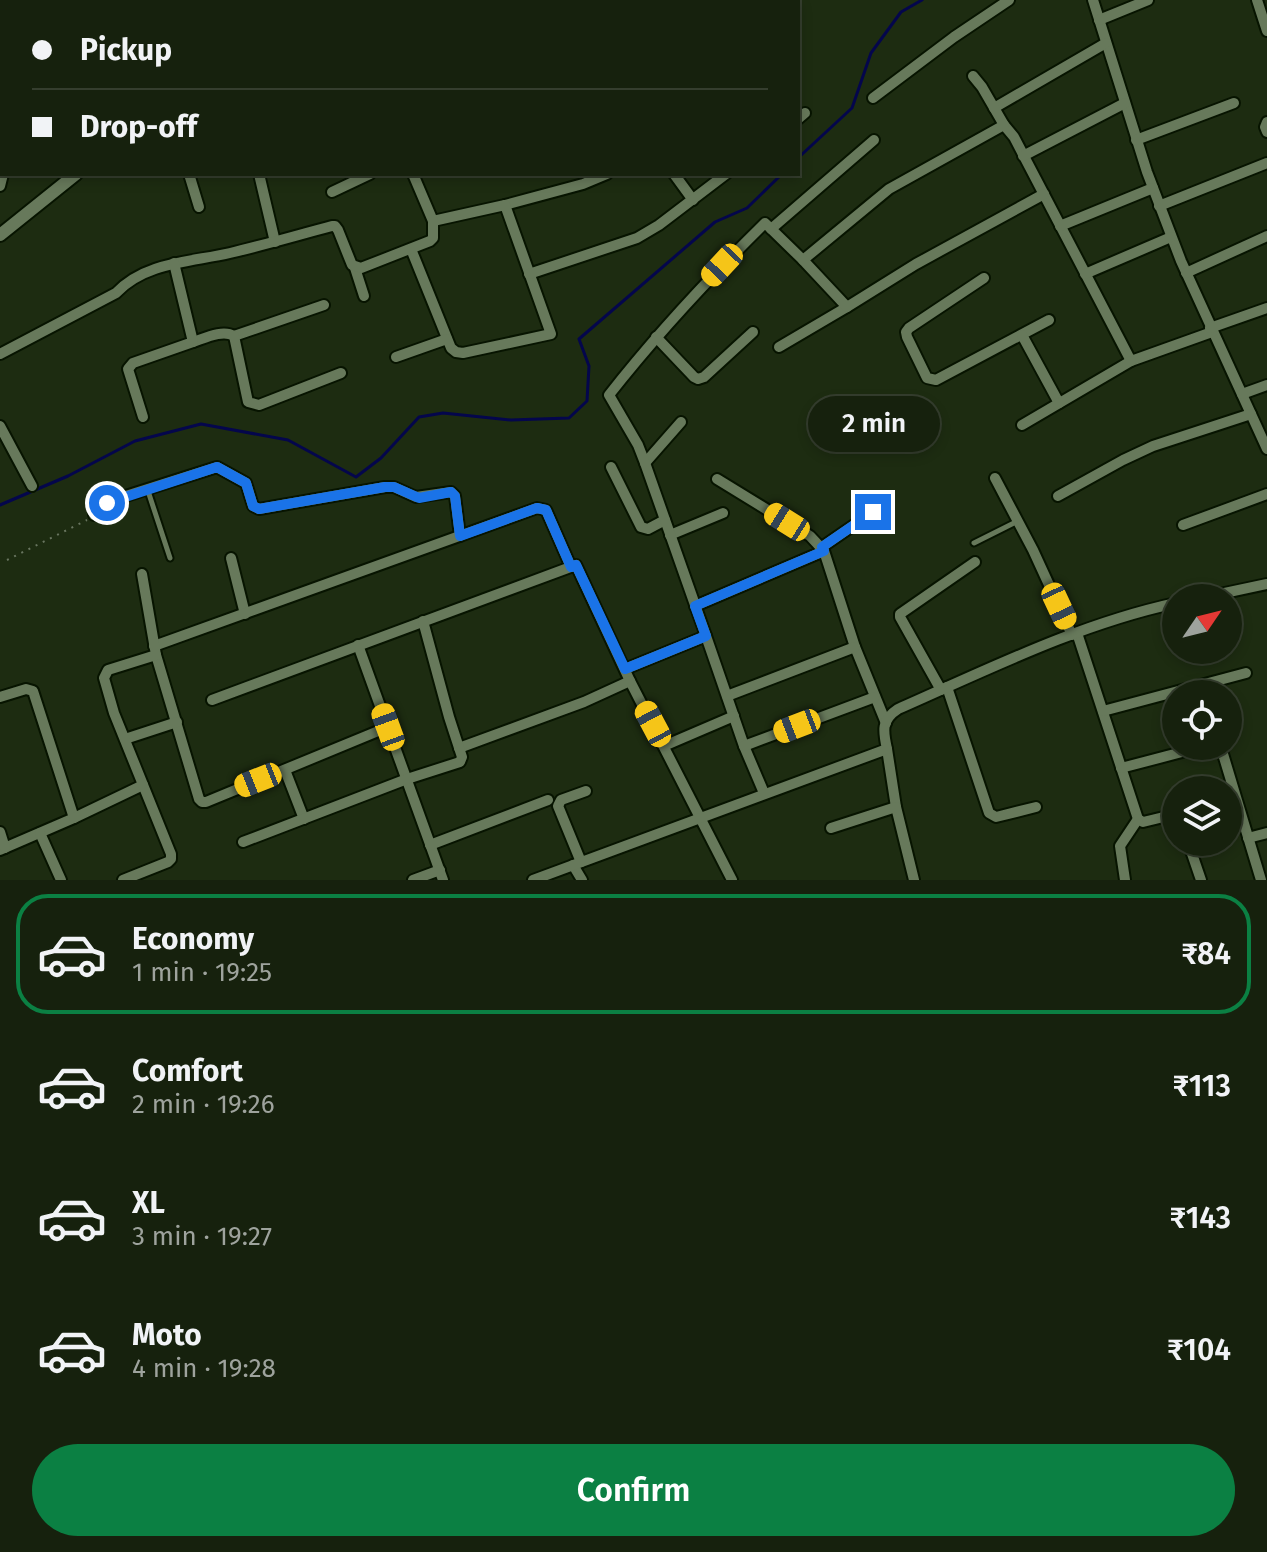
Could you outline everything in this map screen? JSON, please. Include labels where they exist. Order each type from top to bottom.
[{"type":"street","points":[[873,98],[1009,0]]},
{"type":"street","points":[[1093,0],[1136,140],[1171,237],[1267,449]]},
{"type":"street","points":[[1099,20],[1148,0]]},
{"type":"street","points":[[1257,0],[1266,26]]},
{"type":"street","points":[[994,108],[1106,43]]},
{"type":"street","points":[[973,76],[1014,137],[1131,361]]},
{"type":"street","points":[[1023,156],[1125,103]]},
{"type":"street","points":[[1136,140],[1234,103]]},
{"type":"street","points":[[1267,122],[1267,132]]},
{"type":"street","points":[[803,260],[889,189],[1004,125]]},
{"type":"street","points":[[771,229],[874,140]]},
{"type":"street","points":[[1159,206],[1267,163]]},
{"type":"street","points":[[0,235],[74,176]]},
{"type":"street","points":[[190,176],[199,207]]},
{"type":"street","points":[[259,176],[275,242]]},
{"type":"street","points":[[332,192],[366,176]]},
{"type":"street","points":[[355,268],[433,238],[433,221],[414,176]]},
{"type":"street","points":[[433,221],[505,205],[602,176]]},
{"type":"street","points":[[675,176],[693,200]]},
{"type":"street","points":[[529,274],[637,238],[723,176]]},
{"type":"street","points":[[1060,226],[1153,188]]},
{"type":"street","points":[[779,347],[916,264],[1044,194]]},
{"type":"street","points":[[411,249],[447,339],[456,352],[551,334],[505,205]]},
{"type":"street","points":[[764,793],[744,746],[638,445],[609,395],[656,337],[765,223],[847,307]]},
{"type":"street","points":[[0,354],[116,293],[134,277],[174,263],[228,254],[335,226],[355,268],[364,296]]},
{"type":"street","points":[[1186,273],[1267,236]]},
{"type":"street","points":[[1085,274],[1171,237]]},
{"type":"street","points":[[174,263],[193,342]]},
{"type":"street","points":[[984,278],[906,332],[927,378],[936,380],[1049,320]]},
{"type":"street","points":[[234,336],[324,305]]},
{"type":"street","points":[[1022,425],[1131,361],[1267,308]]},
{"type":"street","points":[[656,337],[698,379],[753,332]]},
{"type":"street","points":[[143,417],[128,369],[130,366],[219,334],[234,336],[248,402],[252,404],[259,405],[341,373]]},
{"type":"street","points":[[1022,335],[1059,403]]},
{"type":"street","points":[[396,357],[447,339]]},
{"type":"street","points":[[1242,394],[1267,385]]},
{"type":"street","points":[[1058,496],[1153,446],[1251,414]]},
{"type":"street","points":[[645,463],[681,422]]},
{"type":"street","points":[[0,426],[32,486]]},
{"type":"street","points":[[94,515],[110,501],[217,467],[246,483],[253,506],[259,509],[385,487],[394,487],[419,498],[451,492],[455,496],[460,536]]},
{"type":"street","points":[[611,467],[641,527],[648,529],[665,520]]},
{"type":"street","points":[[995,478],[1075,634],[1138,819],[1143,822],[1162,817]]},
{"type":"street","points":[[717,479],[810,536],[823,549],[855,647],[886,723]]},
{"type":"street","points":[[1183,525],[1267,494]]},
{"type":"street","points":[[128,879],[168,862],[171,854],[105,688],[105,673],[108,670],[245,614],[537,508],[546,510],[571,567]]},
{"type":"street","points":[[695,606],[823,549],[873,512]]},
{"type":"street","points":[[670,535],[723,513]]},
{"type":"street","points":[[231,558],[245,614]]},
{"type":"street","points":[[975,562],[900,614],[900,617],[944,689],[989,813],[996,817],[1036,807]]},
{"type":"street","points":[[212,700],[576,565],[630,681],[732,880]]},
{"type":"street","points":[[142,574],[155,651],[202,802],[388,727]]},
{"type":"street","points":[[1242,589],[1267,584]]},
{"type":"street","points":[[914,880],[896,807],[883,730],[890,714],[1075,634],[1117,618],[1162,607]]},
{"type":"street","points":[[243,842],[460,762],[462,757],[423,621]]},
{"type":"street","points":[[625,669],[706,636]]},
{"type":"street","points":[[358,645],[441,875],[413,880]]},
{"type":"street","points":[[727,696],[855,647]]},
{"type":"street","points":[[1103,711],[1246,673]]},
{"type":"street","points":[[459,748],[584,702],[630,681]]},
{"type":"street","points":[[0,697],[26,689],[33,691],[74,818]]},
{"type":"street","points":[[744,746],[875,697]]},
{"type":"street","points":[[664,746],[734,716]]},
{"type":"street","points":[[125,739],[177,722]]},
{"type":"street","points":[[533,880],[887,749]]},
{"type":"street","points":[[1121,768],[1162,757]]},
{"type":"street","points":[[1225,760],[1261,880]]},
{"type":"street","points":[[285,770],[304,819]]},
{"type":"street","points":[[0,832],[2,849],[143,785]]},
{"type":"street","points":[[582,880],[558,806],[561,800],[586,791]]},
{"type":"street","points":[[430,845],[548,800]]},
{"type":"street","points":[[831,828],[896,807]]},
{"type":"street","points":[[1125,880],[1120,846],[1138,819]]},
{"type":"street","points":[[40,833],[61,880]]},
{"type":"street","points":[[1248,838],[1267,833]]},
{"type":"street","points":[[1193,856],[1201,880]]},
{"type":"lane","points":[[148,489],[170,558]]},
{"type":"lane","points":[[974,543],[1018,521]]},
{"type":"path","points":[[7,560],[94,515]]},
{"type":"waterway","points":[[800,156],[852,108],[871,53],[901,12],[922,0]]},
{"type":"waterway","points":[[0,505],[68,476],[135,441],[201,424],[288,440],[356,477],[381,458],[419,417],[443,413],[511,420],[569,418],[587,401],[589,366],[579,339],[715,222],[747,208],[780,176]]},
{"type":"route","points":[[107,503],[217,467],[243,480],[249,487],[253,506],[259,509],[385,487],[394,487],[419,498],[451,492],[455,496],[460,536],[542,508],[546,510],[571,567],[576,565],[625,669],[706,636],[695,606],[824,551],[822,547],[873,512]]}]
